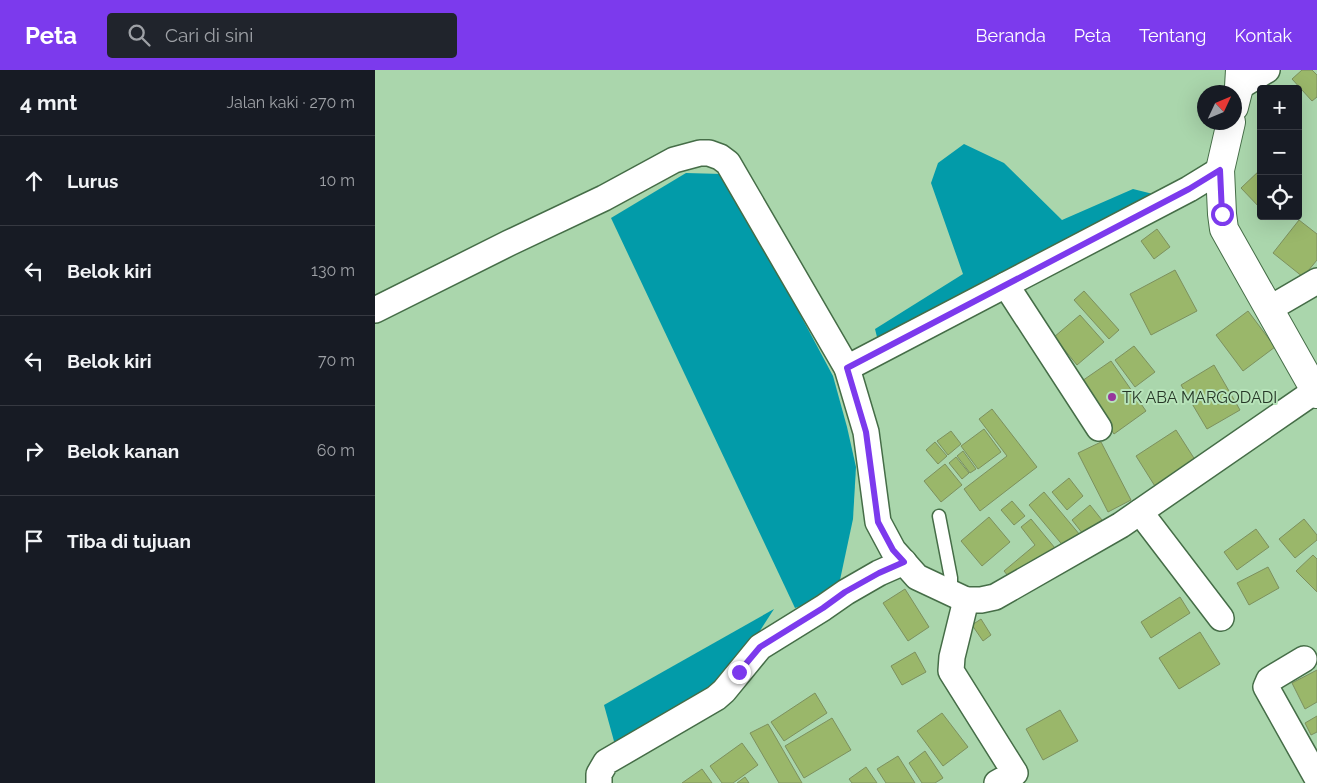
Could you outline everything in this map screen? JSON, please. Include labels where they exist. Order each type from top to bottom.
[{"type":"street","points":[[1242,86],[1267,70]]},
{"type":"street","points":[[375,310],[509,242],[604,198],[674,160],[700,153],[709,153],[720,157],[729,163],[847,368],[866,432],[878,522],[893,550],[917,578],[958,596],[981,600],[995,598],[1121,525],[1316,392],[1224,229],[1220,170],[1229,130]]},
{"type":"street","points":[[847,368],[1189,189],[1220,170]]},
{"type":"street","points":[[1269,309],[1317,281]]},
{"type":"street","points":[[1006,285],[1099,428]]},
{"type":"street","points":[[1140,512],[1221,618]]},
{"type":"street","points":[[599,783],[599,774],[606,762],[715,698],[724,691],[760,647],[845,592],[879,573],[904,562]]},
{"type":"street","points":[[958,596],[951,671],[1011,780]]},
{"type":"street","points":[[1304,659],[1269,680],[1266,687],[1317,778]]},
{"type":"lane","points":[[939,516],[950,570],[958,596]]},
{"type":"water","points":[[964,144],[1004,163],[1062,220],[1133,189],[1157,195],[878,341],[875,329],[963,274],[931,183],[938,163]]},
{"type":"water","points":[[686,173],[722,174],[833,376],[847,427],[856,467],[853,519],[837,594],[795,608],[611,218]]},
{"type":"water","points":[[774,609],[719,694],[617,752],[604,705]]},
{"type":"building","points":[[1302,70],[1312,70],[1317,75],[1317,97],[1312,101],[1302,90],[1302,85],[1297,85],[1292,79]]},
{"type":"building","points":[[1257,173],[1257,205],[1241,188]]},
{"type":"building","points":[[1299,220],[1317,234],[1317,260],[1303,277],[1273,253]]},
{"type":"building","points":[[1157,229],[1170,247],[1154,259],[1141,241]]},
{"type":"building","points":[[1175,270],[1197,311],[1151,335],[1130,294]]},
{"type":"building","points":[[1084,291],[1119,330],[1109,339],[1074,300]]},
{"type":"building","points":[[1248,311],[1275,347],[1243,371],[1216,335]]},
{"type":"building","points":[[1080,315],[1104,342],[1077,365],[1054,337]]},
{"type":"building","points":[[1134,346],[1155,372],[1135,387],[1115,360]]},
{"type":"building","name":"TK ABA MARGODADI","points":[[1111,361],[1146,411],[1114,434],[1079,383]]},
{"type":"building","points":[[1214,365],[1240,410],[1207,429],[1181,385]]},
{"type":"building","points":[[992,409],[1037,467],[980,511],[964,489],[1007,456],[979,419]]},
{"type":"building","points":[[984,429],[1001,452],[978,469],[961,446]]},
{"type":"building","points":[[1176,430],[1199,466],[1158,491],[1136,456]]},
{"type":"building","points":[[951,431],[961,444],[948,455],[937,441]]},
{"type":"building","points":[[935,442],[947,456],[938,464],[926,450]]},
{"type":"building","points":[[1101,442],[1131,500],[1108,512],[1078,453]]},
{"type":"building","points":[[963,451],[976,469],[970,473],[957,456]]},
{"type":"building","points":[[956,457],[969,473],[962,479],[949,463]]},
{"type":"building","points":[[945,464],[962,485],[941,502],[924,481]]},
{"type":"building","points":[[1069,478],[1083,496],[1067,510],[1052,492]]},
{"type":"building","points":[[1044,492],[1080,535],[1065,548],[1029,505]]},
{"type":"building","points":[[1012,501],[1025,516],[1014,525],[1001,510]]},
{"type":"building","points":[[1090,505],[1102,520],[1083,534],[1072,520]]},
{"type":"building","points":[[989,517],[1010,542],[982,566],[961,541]]},
{"type":"building","points":[[1031,519],[1055,548],[1013,582],[1004,571],[1035,545],[1021,527]]},
{"type":"building","points":[[1304,519],[1317,535],[1317,540],[1295,558],[1279,539]]},
{"type":"building","points":[[1256,529],[1269,547],[1237,570],[1224,552]]},
{"type":"building","points":[[1313,555],[1317,559],[1317,592],[1296,571]]},
{"type":"building","points":[[1268,567],[1279,588],[1249,605],[1237,583]]},
{"type":"building","points":[[905,589],[929,627],[908,641],[883,603]]},
{"type":"building","points":[[1180,597],[1190,613],[1151,638],[1141,622]]},
{"type":"building","points":[[981,619],[991,635],[983,641],[972,625]]},
{"type":"building","points":[[1200,632],[1220,664],[1179,689],[1159,658]]},
{"type":"building","points":[[915,652],[926,672],[902,685],[891,666]]},
{"type":"building","points":[[1317,670],[1317,702],[1305,709],[1292,683]]},
{"type":"building","points":[[815,693],[827,713],[784,741],[771,722]]},
{"type":"building","points":[[1060,710],[1078,741],[1043,760],[1026,729]]},
{"type":"building","points":[[942,713],[968,747],[943,766],[917,731]]},
{"type":"building","points":[[1317,716],[1317,732],[1311,735],[1305,723]]},
{"type":"building","points":[[832,718],[851,750],[804,778],[785,746]]},
{"type":"building","points":[[768,724],[802,783],[779,783],[750,733]]},
{"type":"building","points":[[742,743],[758,765],[733,783],[722,783],[710,766]]},
{"type":"building","points":[[925,751],[943,778],[935,783],[922,783],[909,763]]},
{"type":"building","points":[[898,756],[915,783],[886,783],[877,769]]},
{"type":"building","points":[[866,767],[877,783],[852,783],[849,779]]},
{"type":"building","points":[[702,769],[712,783],[682,783]]},
{"type":"building","points":[[745,777],[749,783],[737,783]]},
{"type":"place","name":"TK ABA MARGODADI","points":[[1112,397]]},
{"type":"route","points":[[739,672],[760,647],[781,633],[823,608],[845,592],[879,573],[904,562],[893,550],[878,522],[866,432],[847,368],[1189,189],[1220,170],[1222,214]]}]
